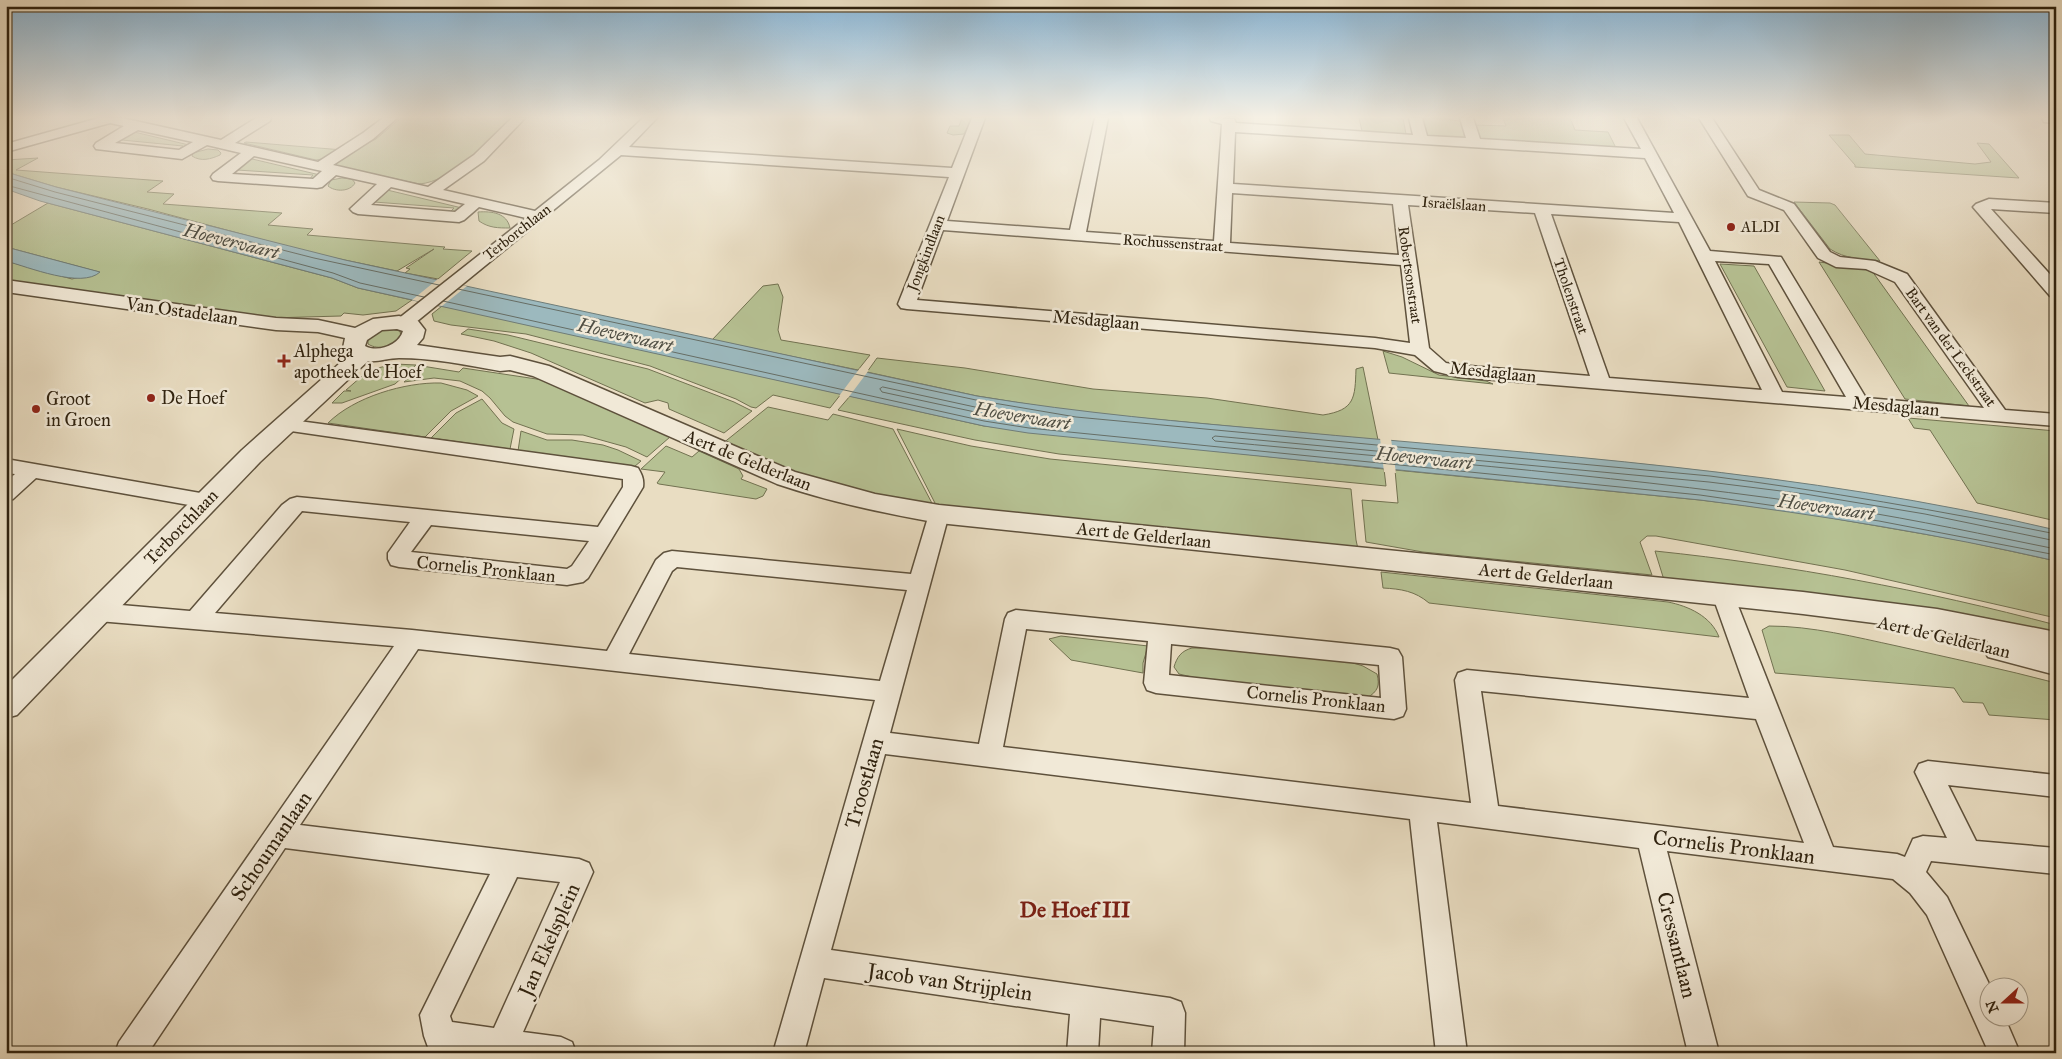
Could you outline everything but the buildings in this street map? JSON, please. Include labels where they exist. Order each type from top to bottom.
[{"type":"street","points":[[231,167],[218,177],[317,184],[327,168],[538,216]]},
{"type":"street","points":[[432,191],[466,167]]},
{"type":"street","name":"Terborchlaan","points":[[6,706],[361,345],[368,329],[380,324],[404,337],[427,303],[599,167]]},
{"type":"street","points":[[947,167],[959,168]]},
{"type":"street","points":[[952,167],[959,168]]},
{"type":"street","points":[[1077,236],[1092,167]]},
{"type":"street","points":[[1222,246],[1225,167]]},
{"type":"street","points":[[1656,167],[1704,255],[1775,397]]},
{"type":"street","name":"Bart van der Leckstraat","points":[[1737,167],[1753,192],[1789,207],[1824,255],[1836,262],[1869,264],[1901,278],[2000,415]]},
{"type":"street","name":"Jongkindlaan","points":[[906,304],[959,168]]},
{"type":"street","points":[[388,182],[358,209],[459,217],[476,202]]},
{"type":"street","name":"Israëlslaan","points":[[1224,188],[1683,218]]},
{"type":"street","name":"Robertsonstraat","points":[[1400,200],[1420,350]]},
{"type":"street","points":[[2056,208],[1989,204],[1981,206],[2056,292]]},
{"type":"street","name":"Tholenstraat","points":[[1542,210],[1601,382]]},
{"type":"street","name":"Rochussenstraat","points":[[936,225],[1409,261]]},
{"type":"street","points":[[1704,255],[1775,260],[1859,403]]},
{"type":"street","name":"Van Ostadelaan","points":[[6,286],[276,324],[318,326],[379,355],[404,337]]},
{"type":"street","name":"Mesdaglaan","points":[[906,304],[1375,343],[1420,350],[1440,367],[1458,371],[2056,420]]},
{"type":"street","name":"Aert de Gelderlaan","points":[[404,337],[433,353],[500,364],[510,363],[541,371],[713,448],[786,478],[866,501],[939,514],[1723,594],[1937,620],[2056,643]]},
{"type":"street","points":[[196,620],[289,510],[297,504],[604,535],[633,487],[634,480],[631,473],[284,425]]},
{"type":"street","points":[[6,466],[206,501]]},
{"type":"street","points":[[6,494],[33,470]]},
{"type":"street","name":"Troostlaan","points":[[788,1053],[918,583],[939,514]]},
{"type":"street","name":"Cornelis Pronklaan","points":[[425,517],[399,553],[399,559],[567,577],[575,576],[580,572],[604,535]]},
{"type":"street","points":[[614,660],[664,566],[672,559],[918,583]]},
{"type":"street","name":"Cornelis Pronklaan","points":[[875,742],[1824,858],[1723,594]]},
{"type":"street","name":"Aert de Gelderlaan","points":[[1802,604],[2056,663]]},
{"type":"street","points":[[98,612],[412,639],[888,692]]},
{"type":"street","name":"Cornelis Pronklaan","points":[[989,756],[1016,619],[1390,657],[1394,708],[1156,683],[1160,634]]},
{"type":"street","name":"Schoumanlaan","points":[[130,1053],[412,639]]},
{"type":"street","points":[[1486,817],[1467,680],[1766,710]]},
{"type":"street","points":[[1968,852],[1928,772],[2056,786]]},
{"type":"street","points":[[1422,809],[1452,1053]]},
{"type":"street","name":"Jan Ekelsplein","points":[[279,835],[579,872],[502,1044]]},
{"type":"street","name":"Cressantlaan","points":[[1650,837],[1704,1053]]},
{"type":"street","points":[[1911,875],[1924,848],[2056,861]]},
{"type":"street","points":[[1824,858],[1889,866],[1911,875],[1925,888],[1937,906],[2005,1053]]},
{"type":"street","points":[[509,864],[435,1015],[439,1036],[561,1053]]},
{"type":"street","name":"Jacob van Strijplein","points":[[813,962],[1170,1013],[1168,1053]]},
{"type":"street","points":[[1082,1053],[1086,1002]]},
{"type":"green space","points":[[6,167],[21,167],[16,170],[163,181],[147,192],[174,194],[163,204],[282,213],[268,225],[313,229],[307,235],[472,251],[438,279],[405,273],[410,269],[406,268],[434,249],[397,271],[316,254],[148,209],[56,187],[6,172]]},
{"type":"green space","points":[[235,167],[288,167],[320,175],[312,181],[308,181],[313,175],[237,170],[230,176],[224,176]]},
{"type":"green space","points":[[343,167],[458,167],[444,176],[419,184]]},
{"type":"green space","points":[[1861,167],[2010,167],[2019,178]]},
{"type":"green space","points":[[352,179],[355,183],[350,188],[342,190],[328,186],[331,180]]},
{"type":"green space","points":[[383,189],[462,208],[455,215],[448,214],[454,208],[374,202]]},
{"type":"green space","points":[[1794,202],[1830,203],[1835,205],[1880,261],[1848,257],[1830,249]]},
{"type":"green space","points":[[48,203],[332,278],[358,288],[412,300],[396,311],[363,315],[344,313],[341,316],[270,318],[6,281],[6,261],[72,279],[99,272],[6,247],[6,223],[11,225]]},
{"type":"green space","points":[[478,212],[488,212],[502,216],[506,219],[510,228],[486,225],[479,221]]},
{"type":"green space","points":[[1819,262],[1872,271],[1969,406],[1905,399]]},
{"type":"green space","points":[[1720,264],[1754,266],[1825,391],[1787,387]]},
{"type":"green space","points":[[778,284],[783,297],[778,330],[781,340],[870,355],[858,370],[712,340],[763,286]]},
{"type":"green space","points":[[442,306],[841,394],[830,408],[773,395],[756,408],[751,407],[736,399],[650,366],[526,334],[451,325],[434,321],[432,314]]},
{"type":"green space","points":[[392,329],[400,331],[401,337],[394,343],[381,347],[368,344],[368,339],[381,330]]},
{"type":"green space","points":[[468,329],[508,335],[648,369],[734,402],[752,411],[724,433],[669,409],[668,403],[658,400],[645,403],[531,353],[494,341],[461,334]]},
{"type":"green space","points":[[1383,351],[1402,357],[1439,375],[1486,381],[1493,384],[1389,373]]},
{"type":"green space","points":[[877,358],[965,368],[1093,389],[1207,398],[1323,415],[1342,410],[1347,406],[1354,395],[1356,369],[1363,367],[1378,440],[1077,412],[977,396],[867,372]]},
{"type":"green space","points":[[395,364],[416,365],[395,384],[342,403],[332,403],[344,391],[351,391],[346,390],[369,370]]},
{"type":"green space","points":[[422,366],[459,372],[463,368],[543,380],[670,437],[647,457],[626,447],[583,435],[547,434],[513,422],[482,391],[460,381],[434,378],[404,382]]},
{"type":"green space","points":[[441,383],[467,390],[478,396],[451,411],[425,437],[328,423],[352,406],[381,393],[412,385]]},
{"type":"green space","points":[[850,396],[984,426],[1384,469],[1386,486],[1059,454],[975,440],[838,410]]},
{"type":"green space","points":[[482,399],[502,423],[514,429],[510,449],[431,438],[456,413]]},
{"type":"green space","points":[[768,407],[828,420],[833,414],[893,429],[934,507],[905,502],[801,476],[722,444]]},
{"type":"green space","points":[[1908,418],[2056,431],[2056,521],[1977,503],[1930,430],[1914,428]]},
{"type":"green space","points":[[897,429],[971,446],[1050,459],[1351,489],[1358,549],[937,507]]},
{"type":"green space","points":[[521,431],[547,440],[572,440],[603,445],[641,461],[634,467],[518,451]]},
{"type":"green space","points":[[666,446],[692,457],[699,451],[739,469],[743,476],[741,479],[767,489],[763,496],[756,499],[659,484],[657,483],[665,472],[641,469]]},
{"type":"green space","points":[[1395,470],[1700,500],[1791,511],[1964,541],[2056,561],[2056,618],[1845,570],[1656,536],[1647,536],[1640,542],[1652,575],[1423,552],[1366,542],[1362,500],[1398,503]]},
{"type":"green space","points":[[1655,551],[1806,571],[1907,590],[2056,625],[2056,636],[1664,580]]},
{"type":"green space","points":[[1381,572],[1668,602],[1698,613],[1710,623],[1719,637],[1429,603],[1408,591],[1383,588]]},
{"type":"green space","points":[[1769,626],[1817,630],[1849,636],[2056,683],[2056,720],[1989,715],[1983,703],[1963,702],[1954,688],[1775,673],[1762,630]]},
{"type":"green space","points":[[1061,636],[1148,646],[1143,663],[1143,673],[1071,660],[1049,639]]},
{"type":"green space","points":[[1192,648],[1216,648],[1350,662],[1363,666],[1377,674],[1378,685],[1374,693],[1367,698],[1235,687],[1179,674],[1174,667],[1177,660],[1182,653]]},
{"type":"water","name":"Hoevervaart","points":[[6,172],[56,187],[345,260],[977,396],[1093,412],[1170,420],[1673,467],[1865,493],[1961,510],[2056,530],[2056,561],[1878,526],[1700,500],[1028,433],[984,426],[358,288],[332,278],[40,201],[6,189]]},
{"type":"water","points":[[6,247],[100,272],[92,277],[68,278],[41,272],[6,261]]},
{"type":"pier","points":[[438,279],[467,286],[442,306],[412,300]]},
{"type":"pier","points":[[860,368],[869,370],[848,398],[839,396]]},
{"type":"pier","points":[[1380,438],[1391,439],[1396,473],[1384,472]]},
{"type":"place","name":"ALDI","points":[[1731,227]]},
{"type":"place","name":"Alphega apotheek de Hoef","points":[[284,361]]},
{"type":"place","name":"De Hoef","points":[[151,398]]},
{"type":"place","name":"Groot in Groen","points":[[36,409]]},
{"type":"district","name":"De Hoef III","points":[[1075,909]]}]
